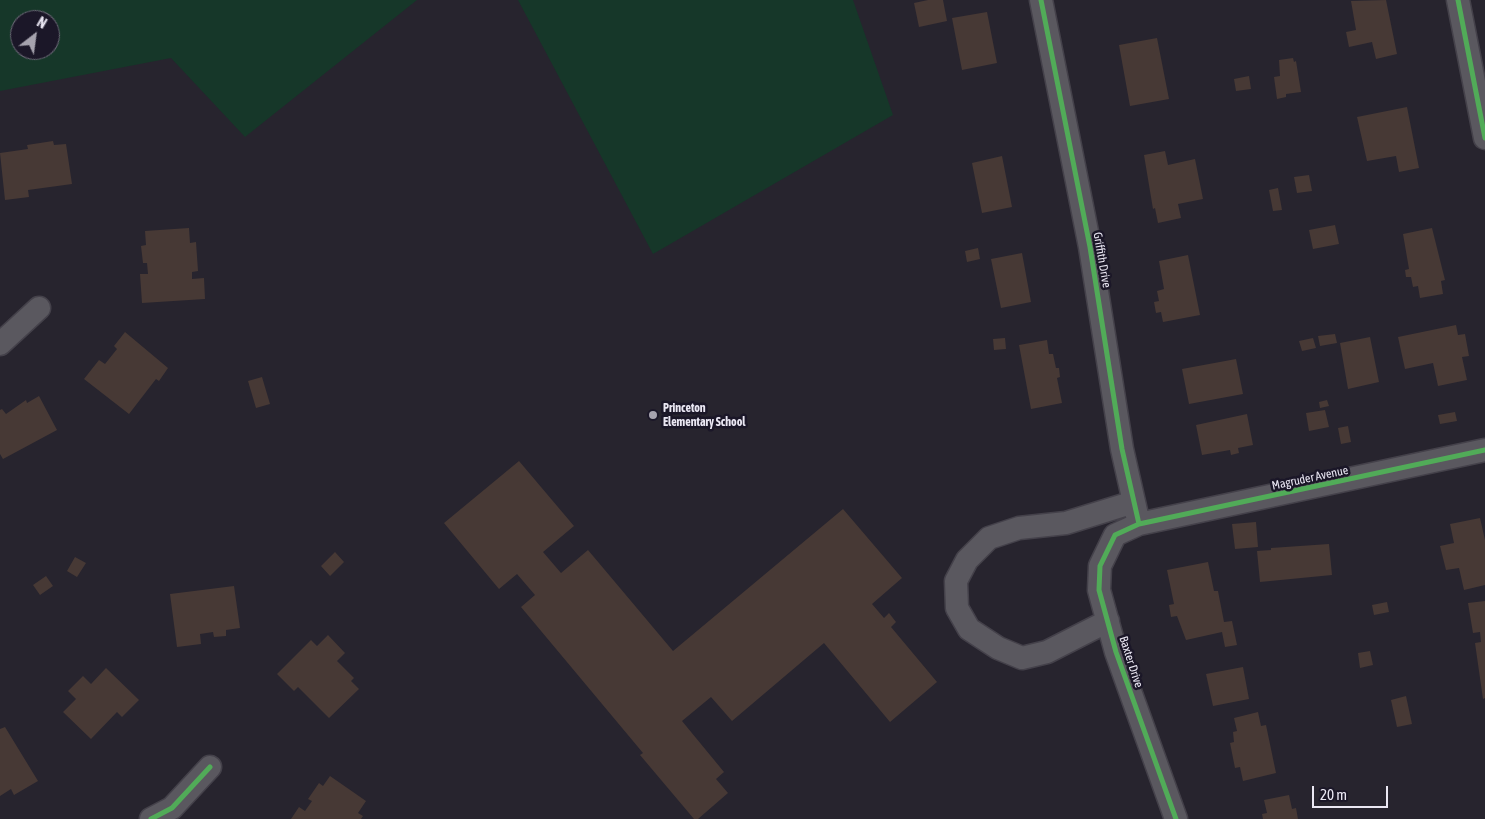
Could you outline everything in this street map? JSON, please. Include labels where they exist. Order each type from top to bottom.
[{"type":"street","name":"Griffith Drive","points":[[1041,0],[1090,247],[1122,449],[1139,524]]},
{"type":"street","points":[[1458,0],[1485,138]]},
{"type":"street","points":[[0,344],[39,308]]},
{"type":"street","name":"Magruder Avenue","points":[[1139,524],[1485,450]]},
{"type":"street","points":[[1108,621],[1047,652],[1022,658],[998,648],[969,629],[957,608],[956,581],[967,560],[989,538],[1019,528],[1066,523],[1134,502]]},
{"type":"street","name":"Baxter Drive","points":[[1139,524],[1115,535],[1100,566],[1099,590],[1116,652],[1176,819]]},
{"type":"street","points":[[151,819],[172,808],[210,767]]},
{"type":"green space","points":[[0,0],[417,0],[245,137],[171,58],[0,91]]},
{"type":"green space","points":[[518,0],[853,0],[893,115],[653,254]]},
{"type":"building","points":[[928,0],[943,0],[947,21],[919,27],[914,3]]},
{"type":"building","points":[[1386,0],[1397,54],[1376,59],[1372,42],[1349,47],[1346,32],[1356,30],[1351,1]]},
{"type":"building","points":[[987,12],[997,63],[962,70],[952,18]]},
{"type":"building","points":[[1157,38],[1169,99],[1130,106],[1119,45]]},
{"type":"building","points":[[1293,58],[1294,62],[1296,61],[1301,92],[1286,94],[1286,97],[1277,99],[1274,77],[1280,76],[1279,60]]},
{"type":"building","points":[[1249,76],[1251,89],[1236,91],[1234,79]]},
{"type":"building","points":[[1407,107],[1419,168],[1399,172],[1396,156],[1367,161],[1357,117]]},
{"type":"building","points":[[53,141],[54,145],[66,144],[72,184],[28,190],[29,197],[5,200],[0,153],[28,149],[27,145]]},
{"type":"building","points":[[1165,151],[1168,165],[1195,159],[1203,199],[1178,204],[1181,218],[1158,223],[1155,208],[1153,209],[1144,155]]},
{"type":"building","points":[[1002,156],[1012,207],[982,213],[972,163]]},
{"type":"building","points":[[1309,175],[1312,191],[1297,193],[1294,177]]},
{"type":"building","points":[[1278,188],[1282,210],[1273,211],[1269,190]]},
{"type":"building","points":[[1335,225],[1339,244],[1313,249],[1309,230]]},
{"type":"building","points":[[189,228],[190,243],[196,242],[198,271],[192,272],[192,279],[204,278],[205,299],[142,303],[140,274],[148,274],[147,263],[143,263],[141,246],[146,245],[145,231]]},
{"type":"building","points":[[1432,228],[1445,280],[1441,281],[1443,294],[1420,298],[1418,286],[1413,287],[1411,277],[1406,277],[1405,270],[1409,269],[1403,234]]},
{"type":"building","points":[[978,248],[980,259],[967,262],[965,251]]},
{"type":"building","points":[[1022,253],[1031,302],[1001,308],[991,259]]},
{"type":"building","points":[[1188,255],[1200,315],[1163,322],[1161,312],[1156,313],[1154,302],[1159,301],[1157,291],[1164,289],[1159,261]]},
{"type":"building","points":[[1456,325],[1458,335],[1465,334],[1469,356],[1462,357],[1467,380],[1438,386],[1433,363],[1405,369],[1398,337]]},
{"type":"building","points":[[125,332],[168,368],[159,381],[156,379],[129,414],[84,379],[99,360],[105,364],[117,349],[114,346]]},
{"type":"building","points":[[1335,334],[1337,343],[1320,346],[1318,336]]},
{"type":"building","points":[[1370,337],[1379,382],[1348,389],[1340,343]]},
{"type":"building","points":[[1005,338],[1006,349],[994,350],[993,339]]},
{"type":"building","points":[[1313,338],[1316,348],[1302,351],[1299,341]]},
{"type":"building","points":[[1047,340],[1049,354],[1053,354],[1056,368],[1059,368],[1060,377],[1057,378],[1062,403],[1031,409],[1019,345]]},
{"type":"building","points":[[1236,359],[1243,394],[1189,404],[1182,369]]},
{"type":"building","points":[[262,377],[270,404],[256,408],[248,381]]},
{"type":"building","points":[[39,396],[57,430],[3,459],[0,454],[0,410],[2,409],[6,414],[26,400],[27,403]]},
{"type":"building","points":[[1327,400],[1329,406],[1320,408],[1319,402]]},
{"type":"building","points":[[1325,410],[1329,427],[1309,431],[1306,413]]},
{"type":"building","points":[[1455,412],[1457,421],[1440,424],[1438,415]]},
{"type":"building","points":[[1247,414],[1253,445],[1238,448],[1239,453],[1231,455],[1230,450],[1202,455],[1196,425]]},
{"type":"building","points":[[1348,426],[1351,442],[1341,444],[1338,428]]},
{"type":"building","points":[[519,461],[574,526],[543,552],[561,573],[588,550],[673,651],[843,509],[902,578],[872,604],[884,618],[889,613],[896,622],[891,627],[937,682],[890,722],[824,643],[732,721],[711,697],[682,721],[724,772],[716,779],[728,793],[698,819],[694,819],[640,755],[643,753],[521,607],[535,595],[517,574],[499,589],[444,523]]},
{"type":"building","points":[[1480,518],[1485,540],[1485,585],[1464,590],[1459,568],[1446,570],[1440,546],[1454,543],[1450,524]]},
{"type":"building","points":[[1256,522],[1258,547],[1235,549],[1232,524]]},
{"type":"building","points":[[1329,544],[1332,575],[1260,582],[1257,551],[1271,550],[1271,548]]},
{"type":"building","points":[[335,552],[344,562],[330,576],[321,566]]},
{"type":"building","points":[[75,557],[86,563],[77,577],[67,571]]},
{"type":"building","points":[[1208,562],[1214,591],[1218,591],[1224,622],[1232,621],[1237,645],[1225,647],[1222,632],[1186,640],[1177,616],[1171,617],[1169,605],[1174,604],[1167,570]]},
{"type":"building","points":[[46,576],[53,586],[40,595],[33,585]]},
{"type":"building","points":[[234,586],[240,628],[226,630],[226,636],[214,637],[213,632],[200,634],[201,644],[177,647],[170,594]]},
{"type":"building","points":[[1485,601],[1485,698],[1483,699],[1475,643],[1481,642],[1480,632],[1473,633],[1468,603]]},
{"type":"building","points":[[1387,602],[1389,612],[1374,615],[1372,605]]},
{"type":"building","points":[[328,635],[345,653],[337,661],[354,678],[351,681],[359,689],[329,718],[298,687],[294,691],[277,674],[311,640],[317,646]]},
{"type":"building","points":[[1370,651],[1373,665],[1360,668],[1358,653]]},
{"type":"building","points":[[1243,667],[1249,699],[1213,706],[1206,674]]},
{"type":"building","points":[[106,668],[139,700],[122,717],[117,712],[91,739],[63,712],[76,699],[68,691],[83,676],[91,684]]},
{"type":"building","points":[[1406,696],[1412,724],[1397,727],[1391,700]]},
{"type":"building","points":[[1258,712],[1261,726],[1266,725],[1276,773],[1243,781],[1240,767],[1235,768],[1230,743],[1234,742],[1233,732],[1237,731],[1234,718]]},
{"type":"building","points":[[5,727],[38,781],[14,795],[11,789],[0,796],[0,729]]},
{"type":"building","points":[[330,776],[366,801],[358,813],[363,816],[361,819],[291,819],[299,807],[305,811],[312,801],[308,799],[319,783],[323,786]]},
{"type":"building","points":[[1289,795],[1292,809],[1296,808],[1298,819],[1263,819],[1262,814],[1267,813],[1264,800]]},
{"type":"cycle path","points":[[1041,0],[1090,247],[1122,449],[1139,524]]},
{"type":"cycle path","points":[[1458,0],[1485,138]]},
{"type":"cycle path","points":[[1176,819],[1116,652],[1099,590],[1100,566],[1115,535],[1139,524],[1485,450]]},
{"type":"cycle path","points":[[151,819],[172,808],[210,767]]},
{"type":"place","name":"Princeton Elementary School","points":[[653,415]]}]
